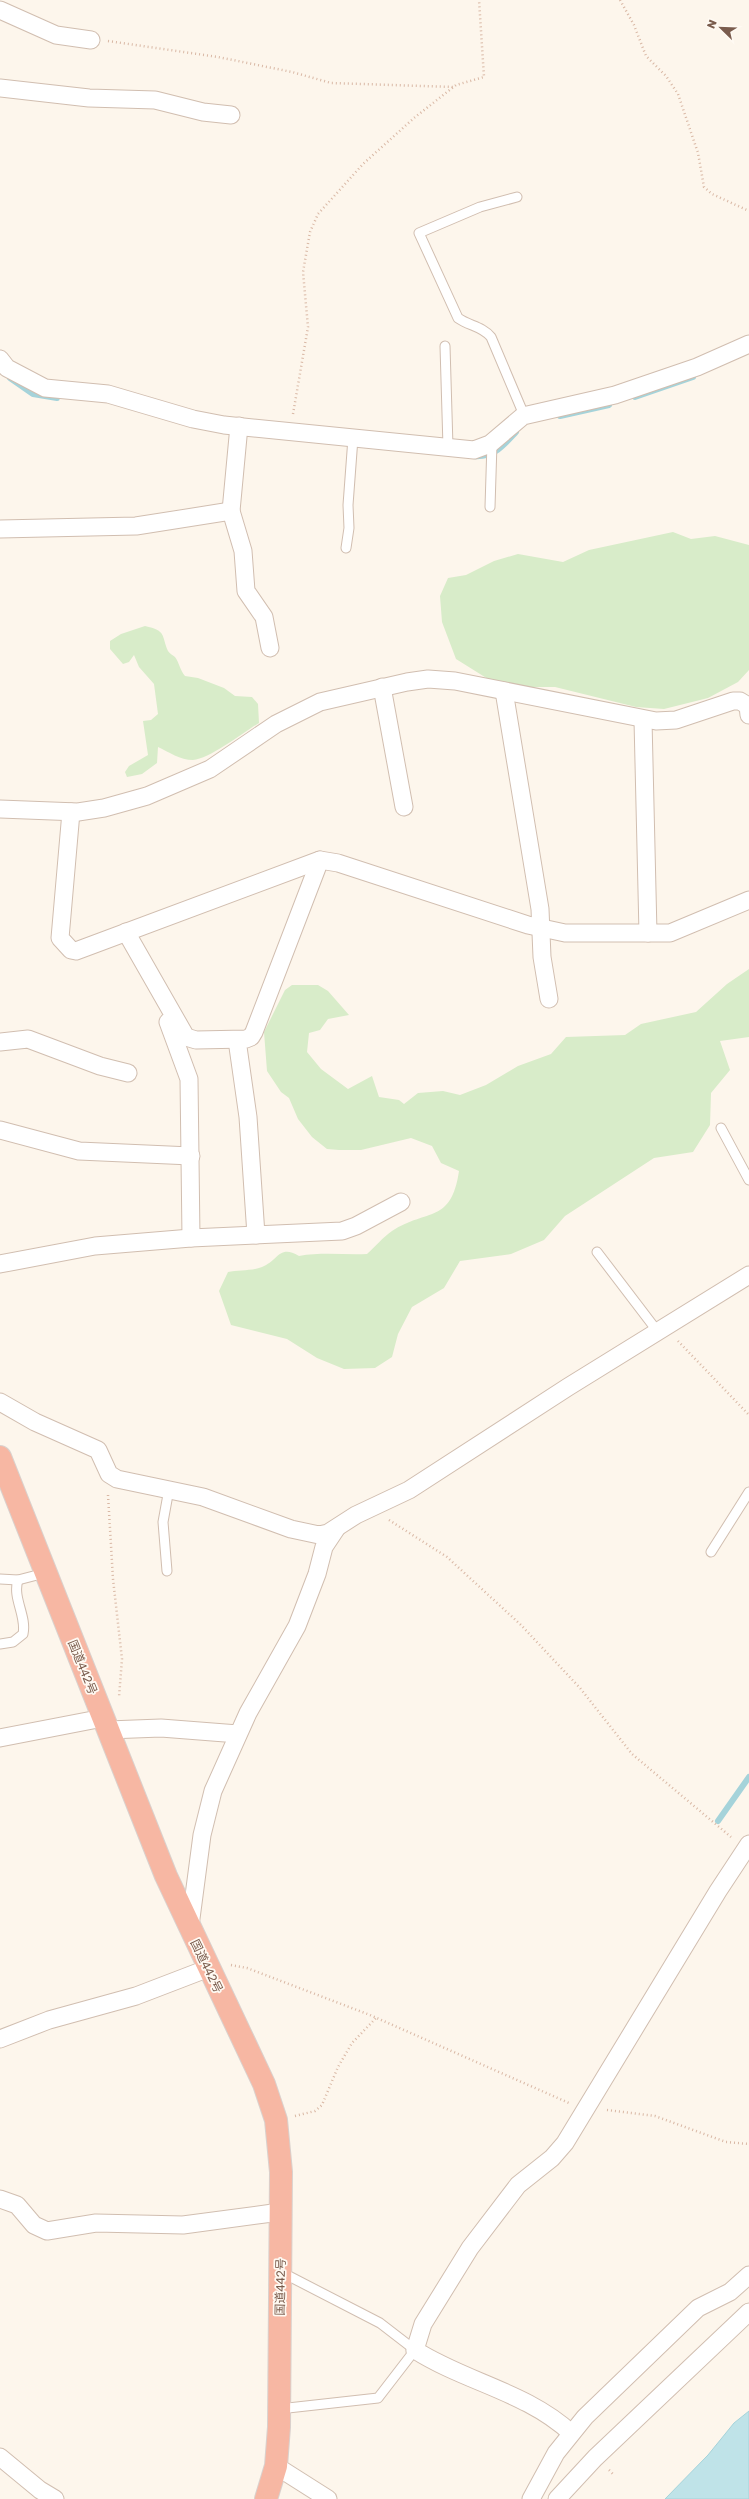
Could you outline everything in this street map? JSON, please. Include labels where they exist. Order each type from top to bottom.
[{"type":"highway","name":"国道442号","points":[[0,1457],[45,1572],[110,1726],[143,1820],[190,1930],[264,2084],[276,2120],[281,2172],[278,2409],[276,2466],[266,2499]]},
{"type":"street","points":[[0,10],[56,35],[91,40]]},
{"type":"street","points":[[0,88],[89,98],[156,100],[203,112],[231,115]]},
{"type":"street","points":[[0,359],[7,368],[45,388],[108,394],[193,419],[239,426],[290,430],[474,450],[483,448],[492,443],[524,415],[615,395],[697,367],[749,344]]},
{"type":"street","points":[[239,426],[231,511],[243,551],[246,591],[264,617],[270,648]]},
{"type":"street","points":[[0,529],[136,526],[231,511]]},
{"type":"street","points":[[0,809],[71,812],[104,808],[171,787],[210,770],[276,724],[308,707],[332,698],[382,687],[438,679],[643,720],[676,720],[733,701],[740,701],[748,706],[749,715]]},
{"type":"street","points":[[382,687],[404,807]]},
{"type":"street","points":[[504,691],[540,909],[542,957],[550,999]]},
{"type":"street","points":[[643,720],[648,933]]},
{"type":"street","points":[[71,812],[60,938],[71,950],[76,951],[320,860],[338,863],[541,928],[565,933],[670,933],[683,929],[749,900]]},
{"type":"street","points":[[126,932],[182,1032],[191,1039],[237,1040],[252,1037],[320,860]]},
{"type":"street","points":[[169,1009],[167,1018],[189,1079],[191,1238]]},
{"type":"street","points":[[0,1042],[28,1039],[100,1066],[128,1073]]},
{"type":"street","points":[[237,1040],[248,1117],[256,1235]]},
{"type":"street","points":[[0,1130],[80,1151],[191,1156]]},
{"type":"street","points":[[0,1264],[96,1246],[191,1238],[342,1231],[356,1226],[401,1202]]},
{"type":"street","points":[[0,1402],[35,1422],[98,1450],[106,1470],[112,1478],[215,1500],[298,1531],[319,1535],[336,1529],[356,1515],[378,1506],[409,1490],[749,1275]]},
{"type":"street","points":[[190,1930],[191,1905],[206,1815],[213,1791],[238,1734],[297,1626],[314,1581],[324,1547],[336,1529]]},
{"type":"street","points":[[0,1738],[110,1726],[182,1729],[238,1734]]},
{"type":"street","points":[[571,2433],[552,2417],[534,2406],[447,2368],[416,2350],[423,2324],[470,2248],[518,2185],[560,2151],[584,2108],[620,2056],[718,1890],[747,1846]]},
{"type":"street","points":[[0,2039],[49,2020],[136,1996],[209,1968]]},
{"type":"street","points":[[0,2199],[14,2202],[38,2228],[47,2231],[96,2223],[183,2225],[280,2212]]},
{"type":"street","points":[[531,2499],[556,2453],[571,2433],[644,2358],[698,2308],[730,2292],[749,2275]]},
{"type":"street","points":[[557,2499],[594,2458],[749,2312]]},
{"type":"street","points":[[0,2457],[40,2490],[55,2499]]},
{"type":"street","points":[[276,2466],[328,2499]]},
{"type":"lane","points":[[517,197],[480,207],[419,233],[458,318],[465,323],[484,329],[491,337],[524,415]]},
{"type":"lane","points":[[445,346],[448,447]]},
{"type":"lane","points":[[346,548],[349,528],[348,505],[353,438]]},
{"type":"lane","points":[[490,507],[492,443]]},
{"type":"lane","points":[[721,1128],[749,1180]]},
{"type":"lane","points":[[597,1252],[662,1330]]},
{"type":"lane","points":[[167,1571],[163,1522],[168,1489]]},
{"type":"lane","points":[[711,1552],[749,1492]]},
{"type":"lane","points":[[0,1579],[18,1580],[45,1572]]},
{"type":"lane","points":[[0,1644],[13,1642],[23,1634],[24,1626],[16,1590],[18,1580]]},
{"type":"lane","points":[[278,2409],[378,2398],[416,2350],[380,2323],[280,2272]]},
{"type":"path","points":[[290,430],[308,327],[303,272],[313,222],[323,207],[363,164],[395,134],[454,87],[484,77],[479,0]]},
{"type":"path","points":[[620,0],[634,25],[646,56],[666,76],[678,94],[698,153],[704,187],[712,194],[749,211]]},
{"type":"path","points":[[91,40],[153,46],[218,57],[292,72],[331,83],[454,87]]},
{"type":"path","points":[[662,1330],[749,1415]]},
{"type":"path","points":[[106,1470],[113,1579],[122,1659],[110,1726]]},
{"type":"path","points":[[378,1506],[386,1518],[396,1526],[447,1557],[521,1625],[580,1688],[632,1754],[747,1846]]},
{"type":"path","points":[[209,1968],[234,1965],[247,1968],[376,2018],[584,2108],[643,2113],[726,2142],[749,2144]]},
{"type":"path","points":[[276,2120],[319,2109],[352,2043],[376,2018]]},
{"type":"green space","points":[[673,532],[691,539],[715,536],[749,545],[749,670],[738,682],[708,698],[664,709],[636,707],[555,687],[525,687],[488,679],[456,659],[442,622],[440,596],[448,578],[466,575],[494,561],[518,554],[563,562],[589,550]]},
{"type":"green space","points":[[145,626],[157,630],[162,634],[168,651],[175,657],[185,676],[198,678],[224,688],[235,696],[252,697],[258,704],[259,723],[217,750],[193,760],[184,759],[158,747],[157,763],[142,774],[127,777],[125,772],[129,766],[148,755],[143,721],[151,720],[158,714],[154,684],[139,667],[134,655],[129,662],[123,664],[110,649],[110,641],[121,634]]},
{"type":"green space","points":[[749,969],[749,1037],[720,1041],[730,1070],[711,1093],[710,1125],[693,1152],[654,1158],[565,1216],[544,1240],[511,1254],[460,1261],[444,1288],[412,1307],[398,1334],[392,1357],[375,1368],[344,1369],[317,1358],[287,1339],[231,1325],[219,1291],[228,1272],[262,1267],[279,1255],[287,1252],[299,1256],[324,1254],[367,1254],[392,1231],[444,1207],[450,1200],[455,1188],[459,1171],[441,1163],[432,1146],[411,1138],[361,1150],[339,1150],[327,1149],[312,1137],[298,1119],[289,1098],[281,1092],[267,1071],[264,1032],[285,990],[292,985],[318,985],[328,991],[349,1015],[328,1019],[320,1030],[309,1033],[307,1052],[321,1069],[348,1089],[372,1076],[379,1097],[399,1100],[404,1104],[418,1093],[443,1091],[460,1095],[486,1085],[518,1066],[551,1054],[566,1037],[625,1035],[641,1024],[696,1012],[727,984]]},
{"type":"water","points":[[749,2411],[749,2499],[665,2499],[708,2455],[734,2423]]},
{"type":"waterway","points":[[635,397],[693,377]]},
{"type":"waterway","points":[[10,378],[33,394],[57,398]]},
{"type":"waterway","points":[[560,416],[609,405]]},
{"type":"waterway","points":[[473,456],[487,455],[498,450],[516,432]]},
{"type":"waterway","points":[[718,1821],[749,1777]]}]
